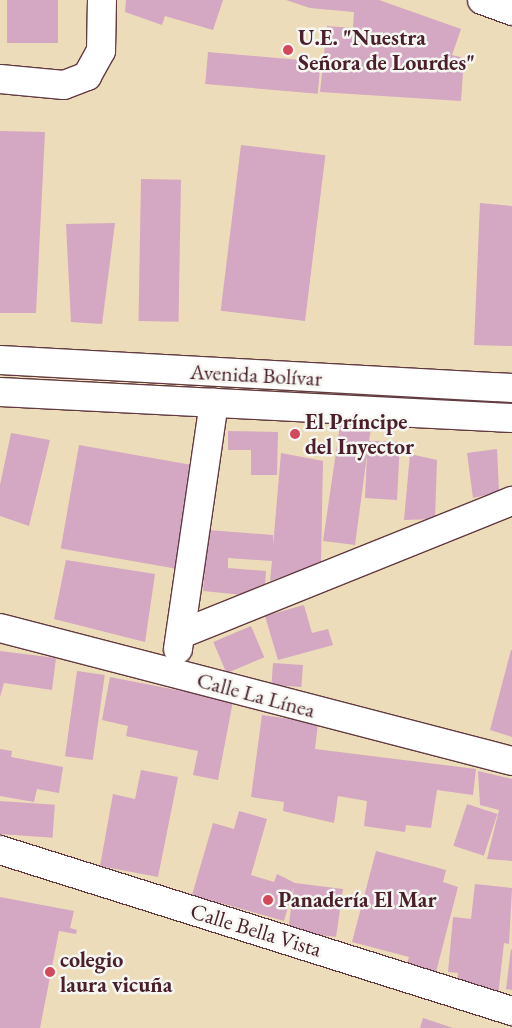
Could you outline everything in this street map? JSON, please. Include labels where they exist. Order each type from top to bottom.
[{"type":"street","points":[[0,79],[64,85],[86,76],[101,51],[102,0]]},
{"type":"street","points":[[482,0],[512,11]]},
{"type":"street","name":"Avenida Bolívar","points":[[0,360],[512,388]]},
{"type":"street","name":"Avenida Bolívar","points":[[0,392],[512,418]]},
{"type":"street","points":[[172,672],[181,634],[214,403]]},
{"type":"street","points":[[181,634],[512,500]]},
{"type":"street","name":"Calle La Línea","points":[[0,628],[512,761]]},
{"type":"street","name":"Calle Bella Vista","points":[[0,850],[512,1011]]},
{"type":"building","points":[[7,0],[58,0],[58,43],[7,43]]},
{"type":"building","points":[[126,0],[223,0],[213,30],[165,16],[162,25],[125,12]]},
{"type":"building","points":[[286,0],[379,0],[461,29],[452,55],[464,58],[461,101],[320,92],[327,26],[353,28],[354,12],[310,8]]},
{"type":"building","points":[[208,52],[321,62],[318,94],[205,84]]},
{"type":"building","points":[[0,131],[45,132],[36,313],[0,313]]},
{"type":"building","points":[[241,145],[325,155],[305,321],[221,311]]},
{"type":"building","points":[[141,179],[181,180],[179,322],[139,321]]},
{"type":"building","points":[[480,203],[512,206],[512,346],[474,345]]},
{"type":"building","points":[[115,223],[102,324],[71,322],[66,224]]},
{"type":"building","points":[[340,425],[371,429],[369,441],[400,442],[397,500],[365,498],[367,455],[355,545],[323,541]]},
{"type":"building","points":[[228,431],[278,432],[277,475],[251,475],[251,450],[228,450]]},
{"type":"building","points":[[11,433],[50,440],[29,526],[0,516],[0,485]]},
{"type":"building","points":[[79,445],[196,466],[178,569],[61,548]]},
{"type":"building","points":[[497,449],[499,492],[473,498],[467,453]]},
{"type":"building","points":[[281,453],[323,461],[321,563],[270,581],[272,561],[228,558],[228,568],[266,571],[264,597],[203,591],[208,530],[273,535],[273,546]]},
{"type":"building","points":[[410,454],[437,460],[435,519],[404,520]]},
{"type":"building","points":[[66,560],[155,574],[145,642],[54,619]]},
{"type":"building","points":[[304,605],[312,633],[328,629],[333,645],[278,660],[265,616]]},
{"type":"building","points":[[251,626],[264,657],[227,673],[213,642]]},
{"type":"building","points":[[512,650],[512,737],[490,730]]},
{"type":"building","points":[[0,651],[56,658],[52,690],[4,683],[0,697]]},
{"type":"building","points":[[273,663],[303,665],[301,687],[271,685]]},
{"type":"building","points":[[77,671],[105,675],[93,760],[65,756]]},
{"type":"building","points":[[110,677],[233,701],[218,780],[193,775],[198,751],[126,736],[128,726],[102,720]]},
{"type":"building","points":[[262,715],[318,723],[315,749],[476,769],[473,795],[437,790],[431,828],[406,825],[405,832],[364,826],[367,801],[338,796],[334,823],[283,811],[284,802],[251,797]]},
{"type":"building","points":[[0,749],[12,751],[11,757],[63,767],[59,793],[37,789],[34,802],[0,796]]},
{"type":"building","points":[[141,770],[178,777],[158,877],[100,866],[113,794],[135,799]]},
{"type":"building","points":[[478,771],[512,779],[512,861],[487,859],[499,810],[480,805]]},
{"type":"building","points":[[0,801],[55,805],[53,838],[0,834]]},
{"type":"building","points":[[467,804],[497,814],[484,856],[453,846]]},
{"type":"building","points":[[239,811],[267,819],[251,875],[274,882],[277,874],[295,883],[343,889],[336,937],[288,931],[294,886],[284,921],[192,895],[213,823],[234,829]]},
{"type":"building","points":[[376,851],[446,870],[443,882],[458,887],[434,980],[405,972],[409,957],[352,942]]},
{"type":"building","points":[[475,884],[512,888],[509,944],[504,943],[498,996],[456,991],[458,973],[448,972],[453,917],[471,919]]},
{"type":"building","points":[[0,897],[74,911],[70,928],[77,930],[76,934],[59,931],[40,1028],[0,1028]]},
{"type":"building","points":[[512,950],[512,990],[506,989]]},
{"type":"building","points":[[423,1018],[453,1028],[420,1028]]},
{"type":"place","name":"U.E. \"Nuestra Señora de Lourdes\"","points":[[288,50]]},
{"type":"place","name":"El Príncipe del Inyector","points":[[295,434]]},
{"type":"place","name":"Panadería El Mar","points":[[268,900]]},
{"type":"place","name":"colegio laura vicuña","points":[[50,972]]}]
